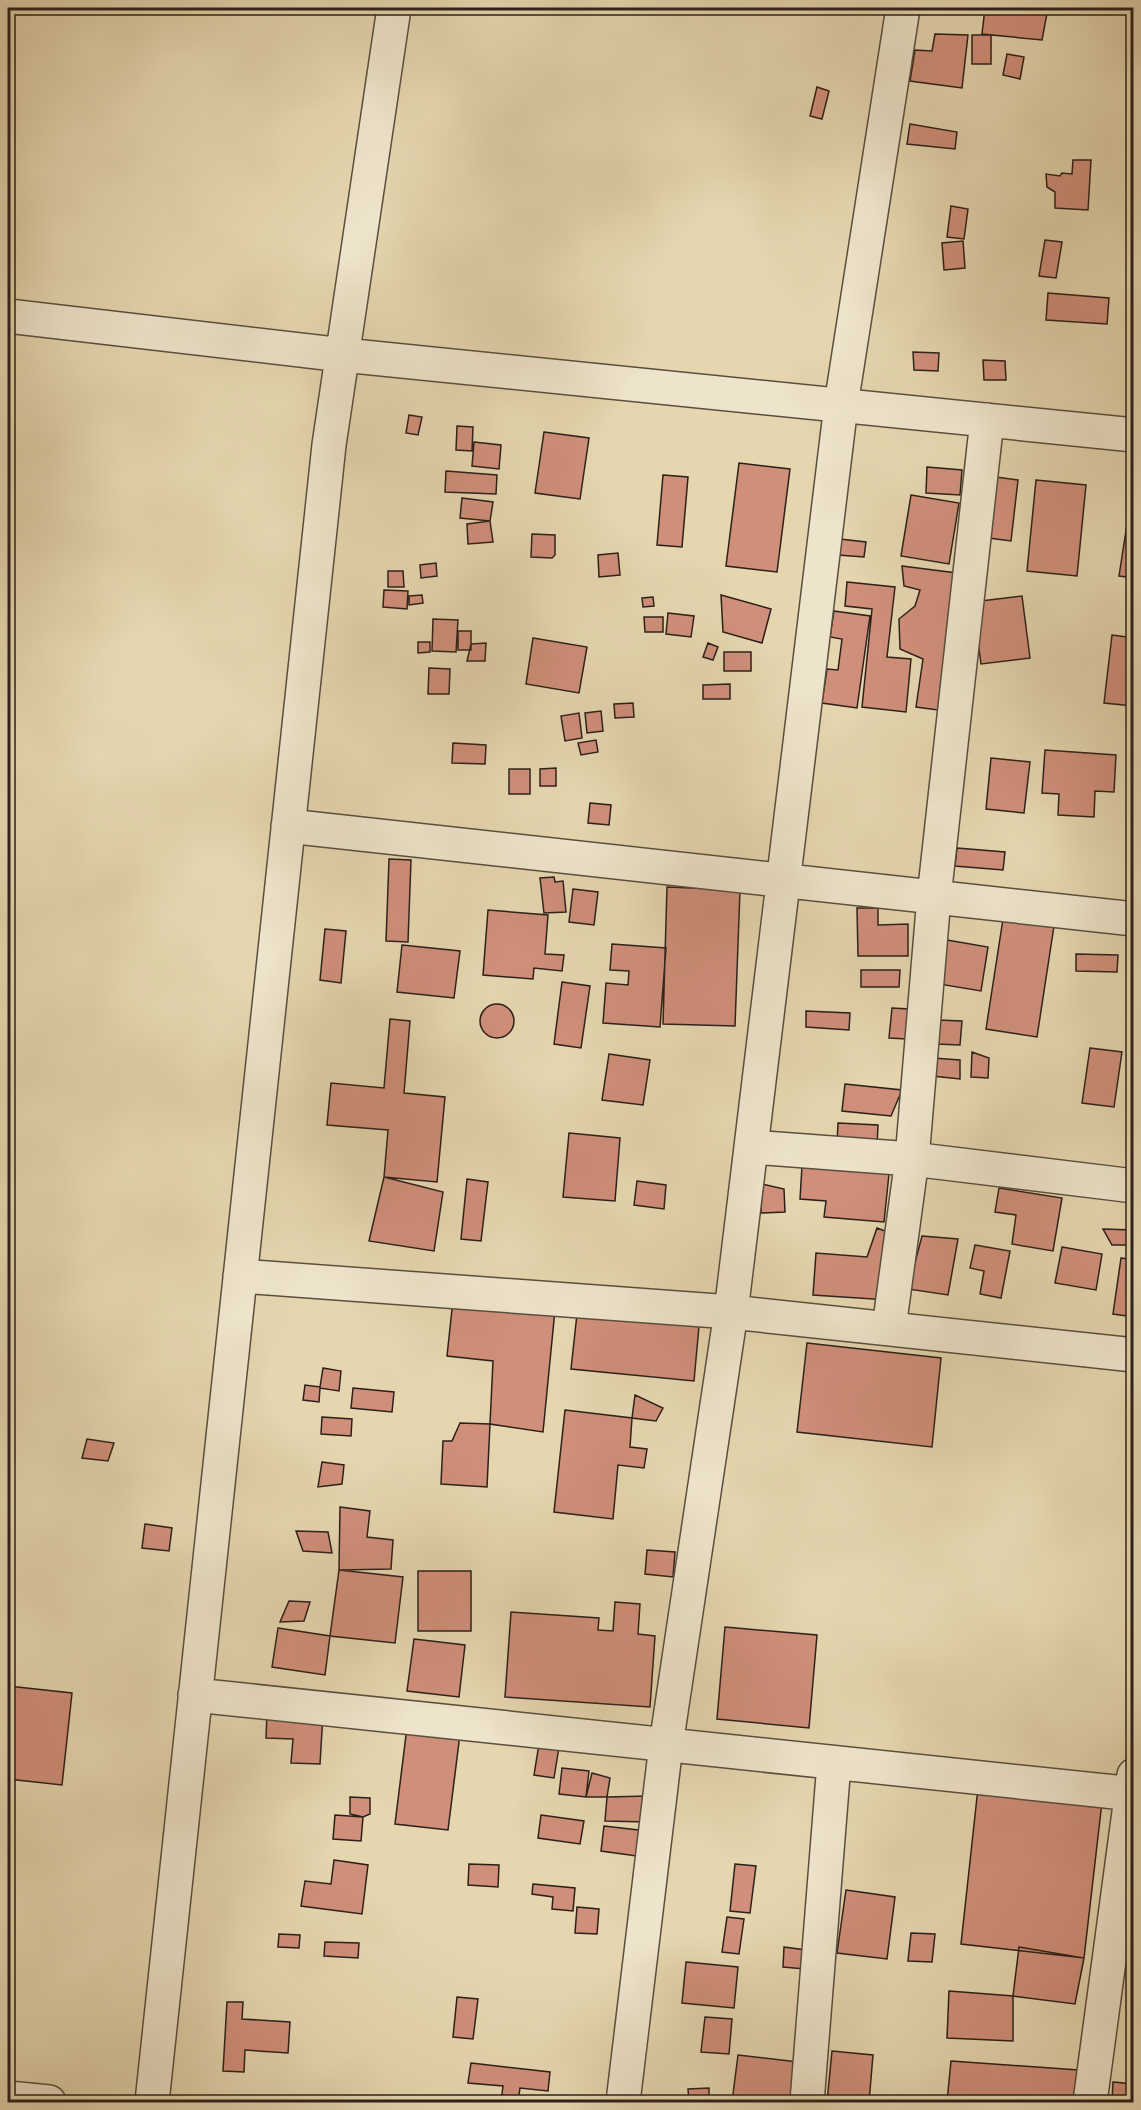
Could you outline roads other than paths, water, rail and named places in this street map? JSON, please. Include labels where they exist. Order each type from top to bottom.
[{"type":"street","points":[[152,2103],[329,445],[394,8]]},
{"type":"street","points":[[623,2103],[666,1745],[731,1312],[841,405],[903,8]]},
{"type":"street","points":[[8,316],[343,355],[1134,435]]},
{"type":"street","points":[[889,1328],[912,1160],[934,897],[987,420]]},
{"type":"street","points":[[288,826],[1134,919]]},
{"type":"street","points":[[751,1147],[912,1160],[1134,1186]]},
{"type":"street","points":[[240,1276],[731,1312],[1134,1355]]},
{"type":"street","points":[[195,1695],[834,1762],[1133,1788],[1090,2103]]},
{"type":"street","points":[[807,2103],[834,1762]]},
{"type":"street","points":[[8,2098],[49,2103]]}]
